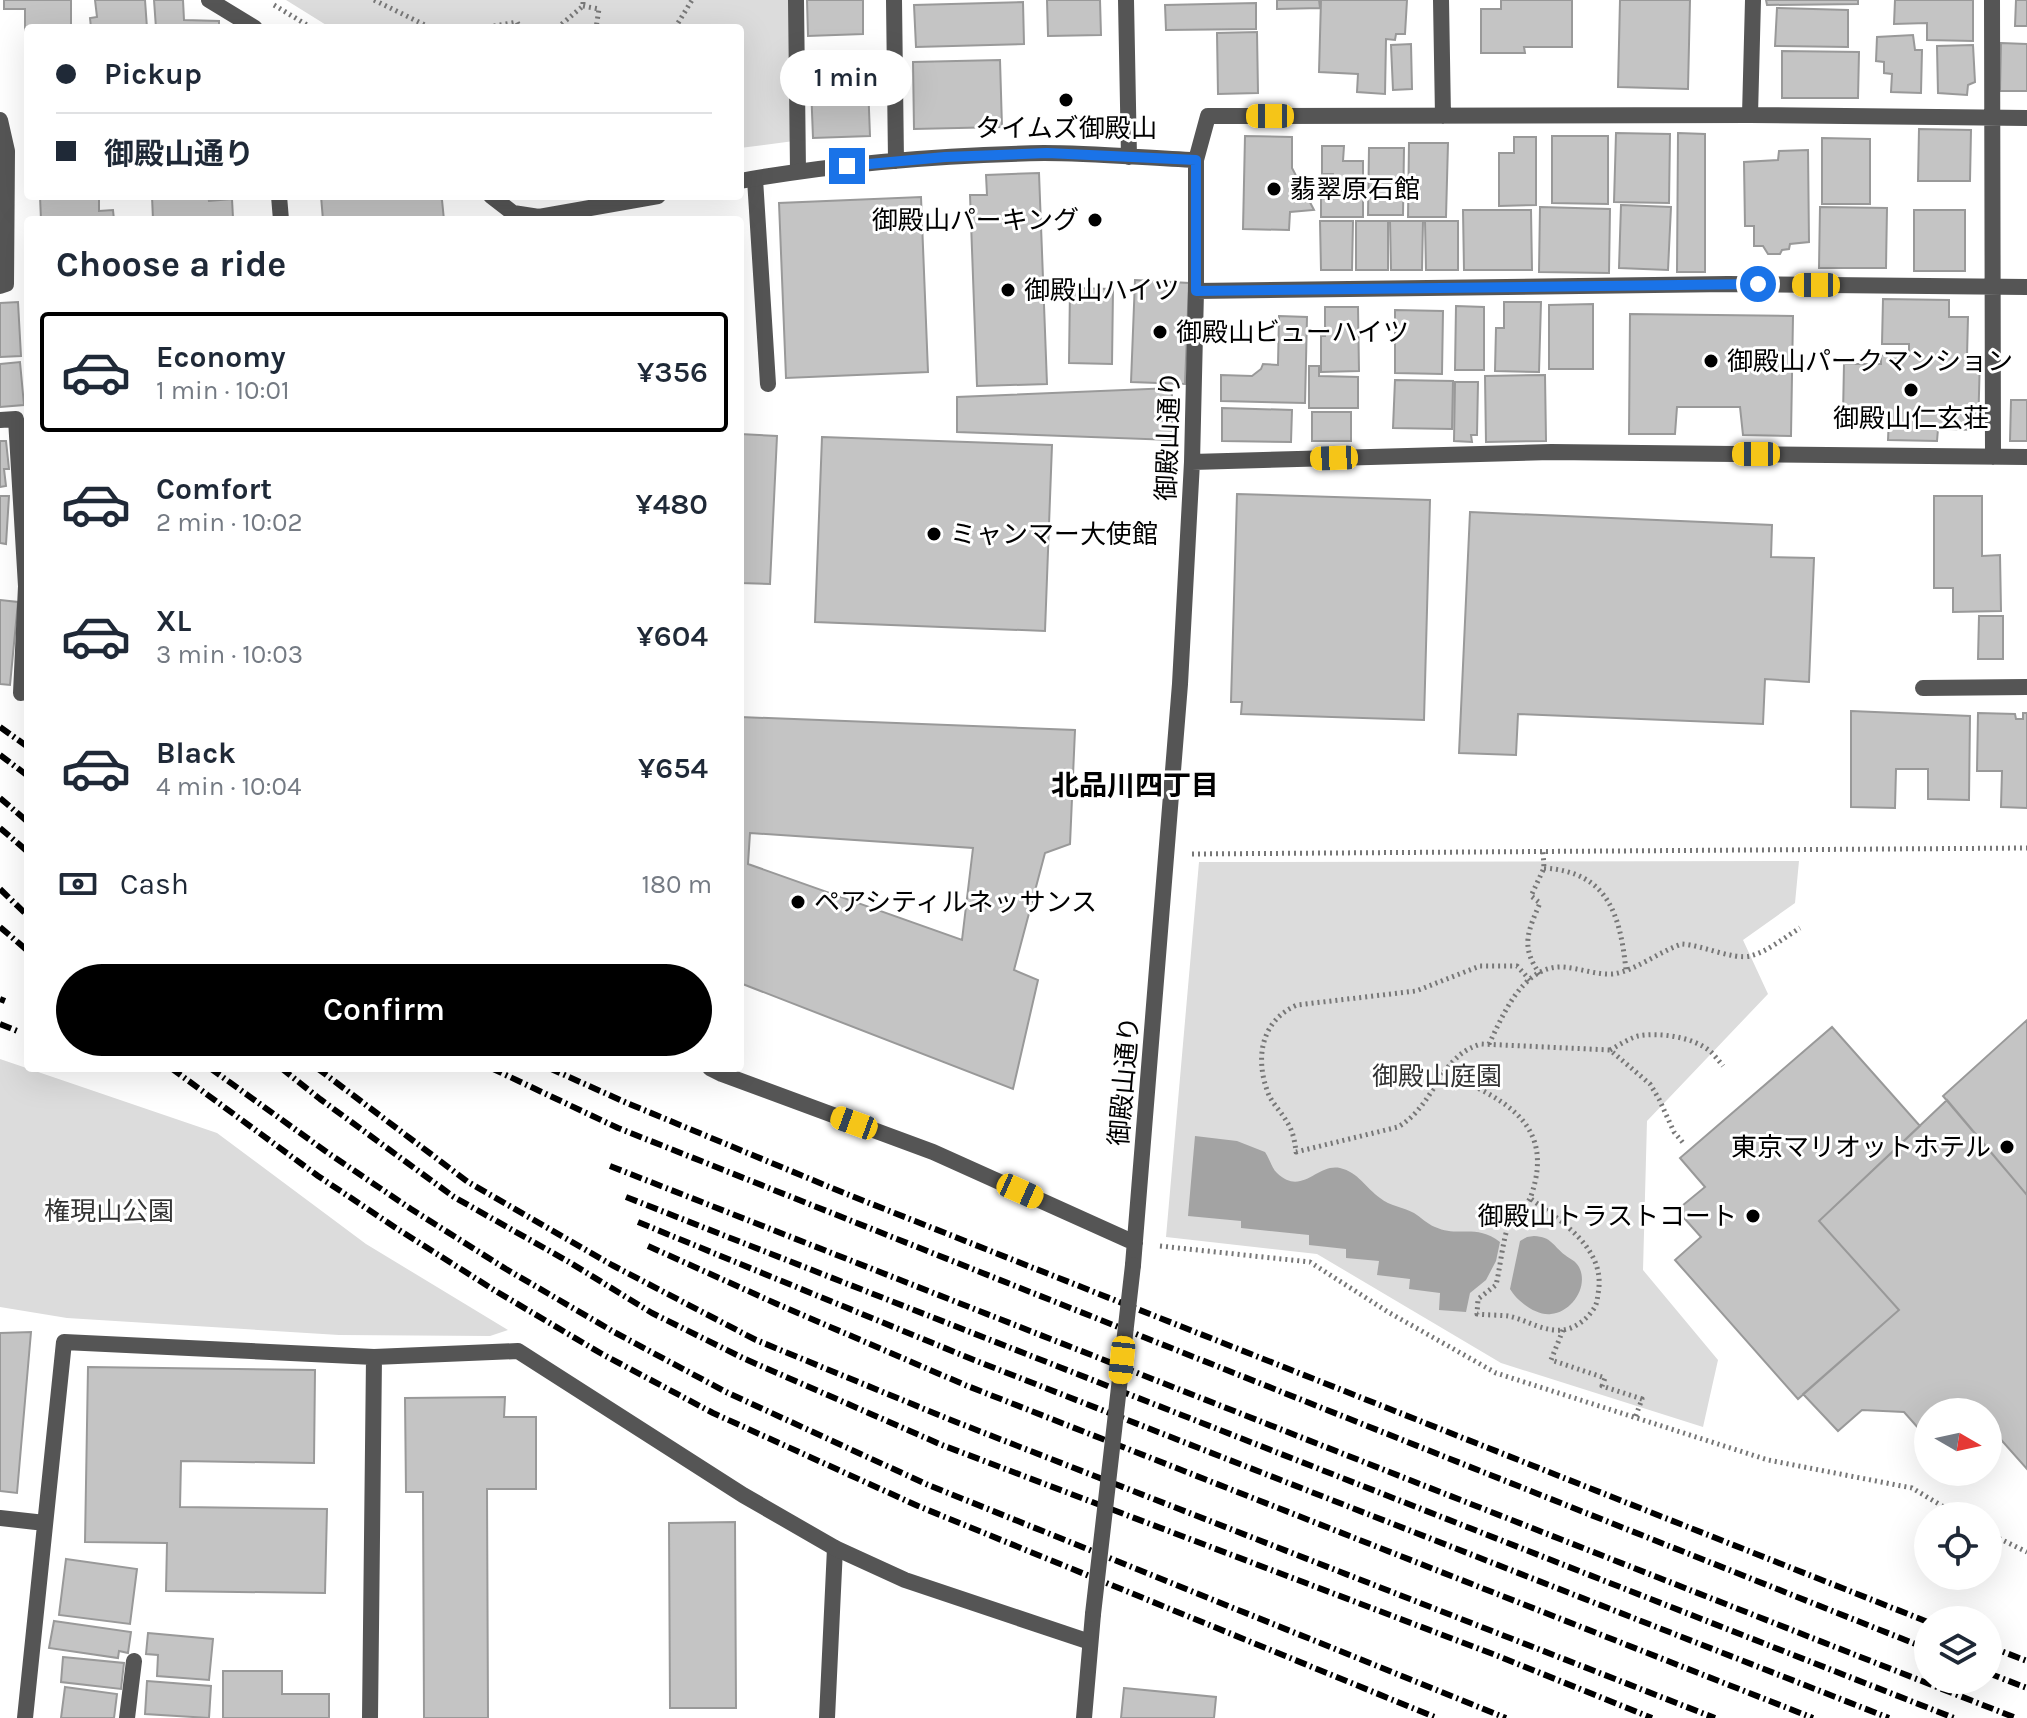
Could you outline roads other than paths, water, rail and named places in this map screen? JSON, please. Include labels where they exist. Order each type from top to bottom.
[{"type":"street","points":[[209,0],[248,24]]},
{"type":"street","points":[[796,0],[798,171]]},
{"type":"street","points":[[894,0],[896,161]]},
{"type":"street","points":[[1126,0],[1129,157]]},
{"type":"street","points":[[1441,0],[1443,116],[2027,118]]},
{"type":"street","points":[[1750,115],[1753,0]]},
{"type":"street","points":[[1992,0],[1993,457]]},
{"type":"street","name":"御殿山通り","points":[[1090,1642],[1133,1265],[1180,684],[1192,462],[1196,160],[1208,116],[1443,116]]},
{"type":"street","points":[[0,120],[7,166],[6,284],[0,286]]},
{"type":"street","points":[[768,384],[747,180],[798,171],[945,157],[1047,153],[1196,160]]},
{"type":"street","points":[[496,200],[513,213],[532,216]]},
{"type":"street","points":[[545,216],[635,200]]},
{"type":"street","points":[[1196,291],[1728,284],[2027,287]]},
{"type":"street","points":[[0,420],[16,419],[24,553]]},
{"type":"street","points":[[1192,462],[1551,452],[2027,457]]},
{"type":"street","points":[[21,693],[24,629]]},
{"type":"street","points":[[1923,688],[2027,687]]},
{"type":"street","points":[[718,1072],[933,1152],[1135,1243]]},
{"type":"street","points":[[25,1718],[64,1342],[374,1357],[518,1351],[743,1495],[835,1548],[905,1580],[1090,1642],[1084,1718]]},
{"type":"street","points":[[370,1718],[374,1357]]},
{"type":"street","points":[[0,1518],[45,1523]]},
{"type":"street","points":[[827,1718],[835,1548]]},
{"type":"street","points":[[127,1718],[134,1661]]},
{"type":"railway","points":[[0,727],[24,744]]},
{"type":"railway","points":[[0,755],[24,773]]},
{"type":"railway","points":[[0,798],[24,819]]},
{"type":"railway","points":[[0,828],[24,849]]},
{"type":"railway","points":[[0,889],[24,912]]},
{"type":"railway","points":[[0,927],[24,948]]},
{"type":"railway","points":[[0,999],[5,1001]]},
{"type":"railway","points":[[0,1024],[20,1032]]},
{"type":"railway","points":[[176,1072],[318,1176],[399,1230],[602,1354],[713,1413],[918,1506],[1437,1718]]},
{"type":"railway","points":[[216,1072],[328,1153],[506,1269],[726,1392],[926,1484],[1506,1718]]},
{"type":"railway","points":[[286,1072],[454,1197],[652,1313],[745,1359],[942,1445],[1498,1656],[1652,1718]]},
{"type":"railway","points":[[322,1072],[468,1182],[612,1265],[756,1340],[951,1420],[1715,1718]]},
{"type":"railway","points":[[499,1072],[618,1128],[1914,1643]]},
{"type":"railway","points":[[558,1072],[844,1193],[1914,1616]]},
{"type":"railway","points":[[610,1166],[2016,1718]]},
{"type":"railway","points":[[626,1197],[1954,1718]]},
{"type":"railway","points":[[638,1222],[974,1360],[1889,1718]]},
{"type":"railway","points":[[648,1246],[965,1385],[1813,1718]]},
{"type":"railway","points":[[2002,1651],[2027,1661]]},
{"type":"railway","points":[[2002,1678],[2027,1688]]},
{"type":"place","name":"タイムズ御殿山","points":[[1066,100]]},
{"type":"place","name":"翡翠原石館","points":[[1274,189]]},
{"type":"place","name":"御殿山パーキング","points":[[1095,220]]},
{"type":"place","name":"御殿山ハイツ","points":[[1008,290]]},
{"type":"place","name":"御殿山ビューハイツ","points":[[1160,332]]},
{"type":"place","name":"御殿山パークマンション","points":[[1711,361]]},
{"type":"place","name":"御殿山仁玄荘","points":[[1911,390]]},
{"type":"place","name":"ミャンマー大使館","points":[[934,534]]},
{"type":"place","name":"ペアシティルネッサンス","points":[[798,902]]},
{"type":"place","name":"東京マリオットホテル","points":[[2007,1147]]},
{"type":"place","name":"御殿山トラストコート","points":[[1753,1216]]},
{"type":"district","name":"北品川四丁目","points":[[1135,785]]},
{"type":"park label","name":"御殿山庭園","points":[[1437,1076]]},
{"type":"park label","name":"権現山公園","points":[[109,1211]]}]
